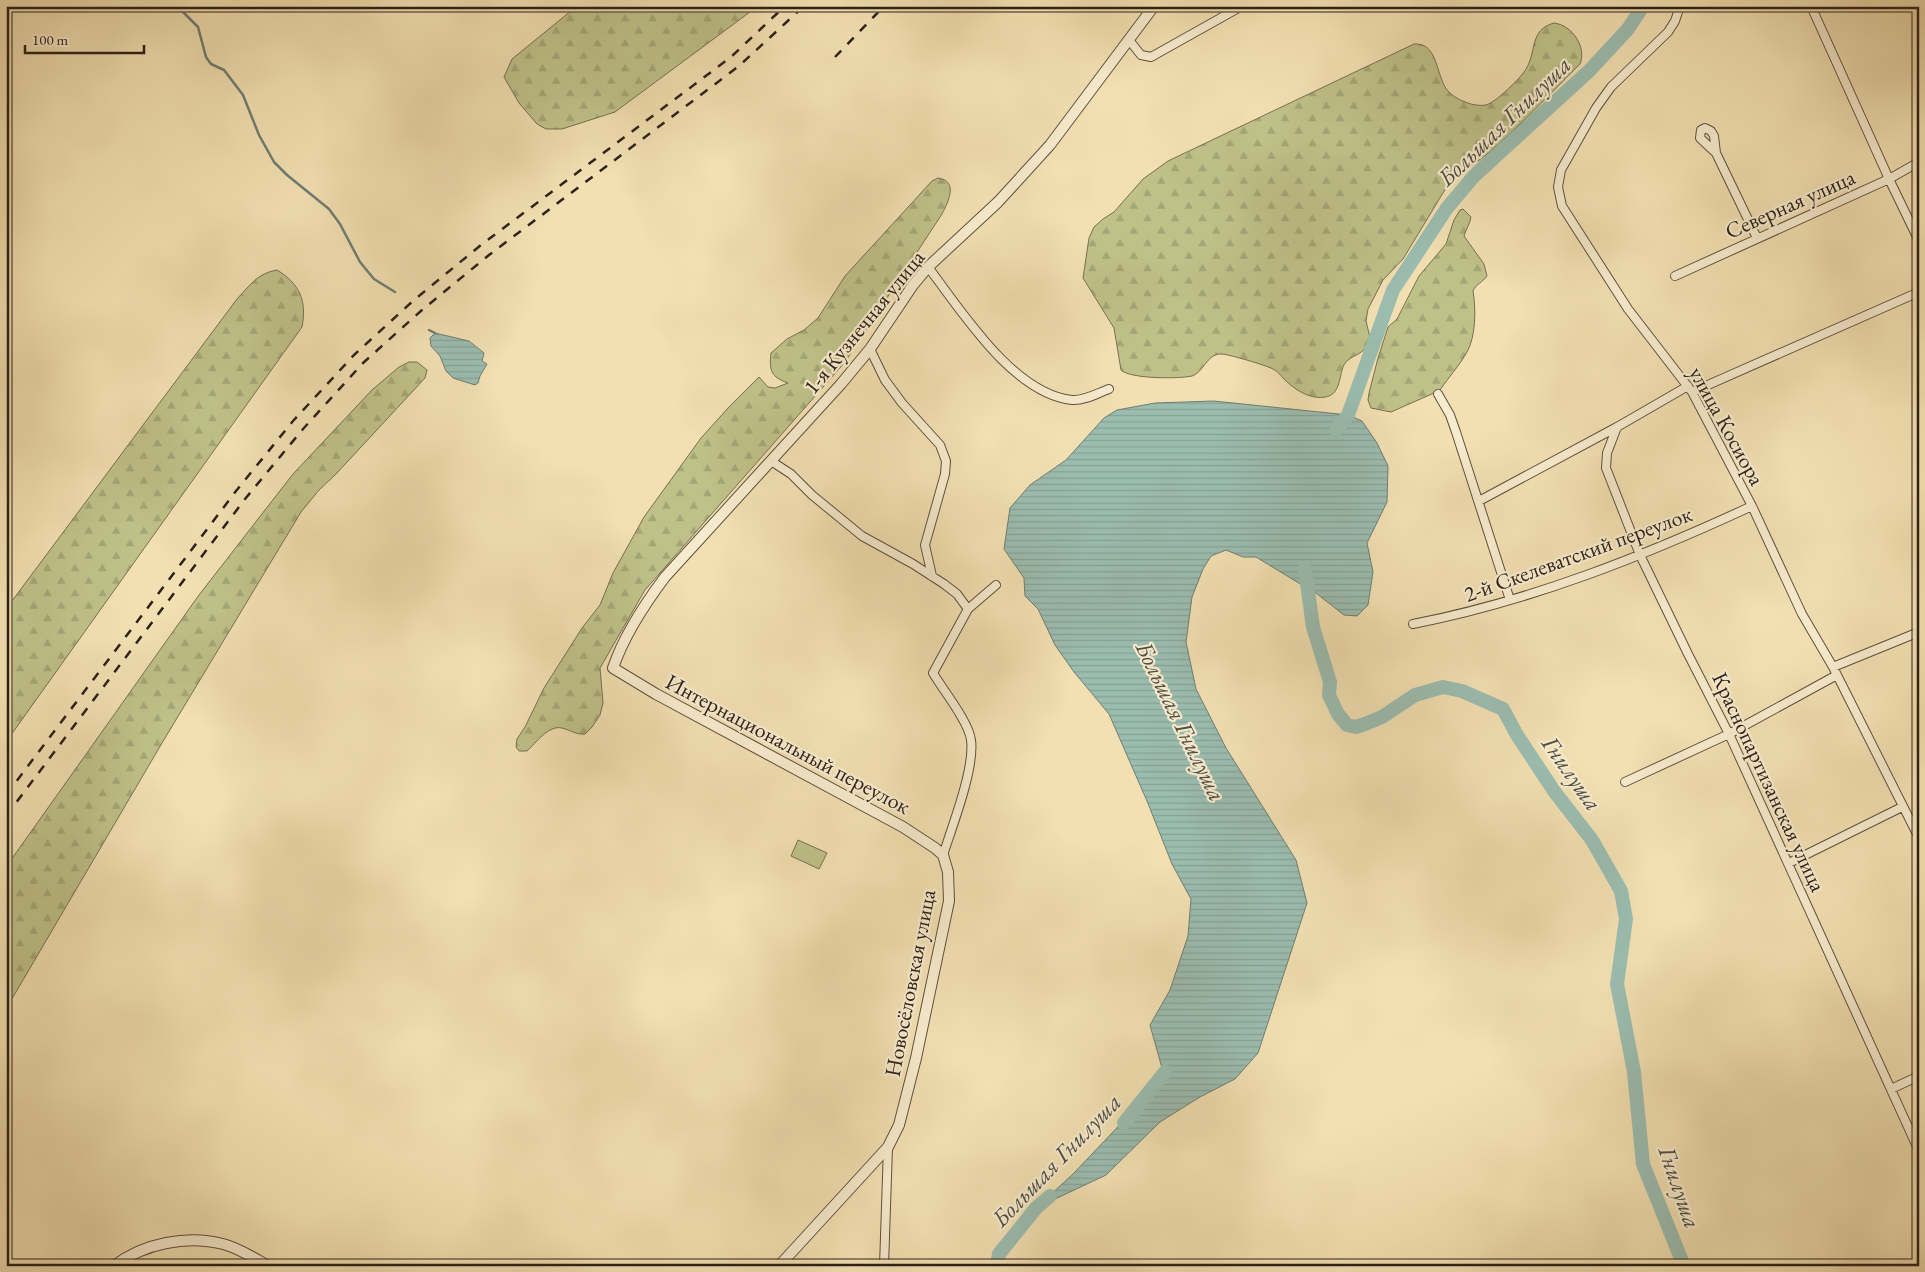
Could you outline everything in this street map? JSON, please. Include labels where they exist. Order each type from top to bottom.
[{"type":"street","name":"1-я Кузнечная улица","points":[[614,668],[624,642],[661,583],[841,384],[870,349],[913,285],[928,267],[1023,176],[1073,116],[1153,6]]},
{"type":"street","points":[[1129,40],[1141,55],[1150,57],[1242,6]]},
{"type":"street","name":"улица Косиора","points":[[1680,6],[1675,21],[1668,32],[1611,87],[1596,108],[1561,170],[1558,187],[1562,206],[1628,309],[1690,389],[1752,506],[1802,614],[1835,671],[1919,838]]},
{"type":"street","points":[[1811,6],[1888,179],[1919,241]]},
{"type":"street","points":[[1716,153],[1757,238]]},
{"type":"street","name":"Северная улица","points":[[1675,276],[1888,179],[1919,162]]},
{"type":"street","points":[[928,267],[978,334],[1002,360],[1026,380],[1046,392],[1061,398],[1074,400],[1086,398],[1109,388]]},
{"type":"street","points":[[1480,501],[1690,389],[1919,292]]},
{"type":"street","points":[[870,349],[885,380],[902,403],[940,445],[946,461],[945,474],[925,545],[932,576]]},
{"type":"street","points":[[1438,394],[1450,415],[1480,501],[1510,600]]},
{"type":"street","name":"Краснопартизанская улица","points":[[1617,427],[1608,453],[1606,468],[1640,555],[1729,734],[1919,1151]]},
{"type":"street","points":[[771,461],[791,474],[812,495],[862,536],[932,576],[957,594],[968,610]]},
{"type":"street","name":"2-й Скелеватский переулок","points":[[1413,624],[1462,615],[1640,555],[1752,506]]},
{"type":"street","name":"Новосёловская улица","points":[[884,1266],[888,1147],[899,1125],[916,1058],[949,901],[948,872],[943,855],[970,768],[971,739],[964,720],[933,673],[968,610],[996,586]]},
{"type":"street","points":[[1625,782],[1729,734],[1835,671],[1919,632]]},
{"type":"street","name":"Интернациональный переулок","points":[[614,668],[656,694],[903,827],[943,855]]},
{"type":"street","points":[[1789,863],[1902,807]]},
{"type":"street","points":[[1891,1089],[1919,1076]]},
{"type":"street","points":[[779,1266],[888,1147]]},
{"type":"street","points":[[114,1266],[136,1252],[156,1246],[201,1241],[224,1244],[246,1253],[268,1266]]},
{"type":"green space","points":[[577,6],[758,6],[615,112],[562,129],[546,129],[537,124],[519,103],[504,77],[512,59]]},
{"type":"green space","points":[[1554,23],[1572,32],[1580,44],[1582,57],[1580,64],[1534,111],[1498,144],[1449,183],[1403,259],[1383,280],[1368,309],[1366,321],[1371,342],[1361,352],[1346,362],[1334,393],[1325,397],[1308,395],[1293,386],[1273,369],[1248,360],[1222,354],[1213,356],[1200,371],[1192,376],[1177,378],[1144,377],[1121,370],[1114,328],[1083,278],[1089,238],[1094,227],[1114,212],[1143,179],[1168,161],[1414,44],[1422,45],[1433,55],[1445,87],[1452,95],[1471,104],[1486,105],[1502,95],[1524,73],[1537,36],[1546,26]]},
{"type":"green space","points":[[938,178],[948,183],[950,188],[949,198],[942,214],[845,362],[645,590],[600,668],[603,703],[600,715],[592,727],[585,734],[562,728],[552,729],[527,751],[519,751],[516,747],[517,739],[544,688],[582,628],[600,605],[613,573],[644,517],[701,438],[759,377],[768,387],[775,388],[788,383],[772,373],[770,364],[771,353],[787,339],[804,330],[818,318],[845,276],[932,181]]},
{"type":"green space","points":[[1463,209],[1471,217],[1464,236],[1484,264],[1487,276],[1473,291],[1475,306],[1470,346],[1461,362],[1440,390],[1391,412],[1371,408],[1368,400],[1369,393],[1388,327],[1397,319],[1419,276],[1446,244],[1454,220],[1460,210]]},
{"type":"green space","points":[[277,270],[291,281],[300,294],[303,309],[302,327],[6,742],[6,609],[237,299],[259,277]]},
{"type":"green space","points":[[409,362],[417,362],[427,370],[425,378],[319,490],[301,512],[162,743],[6,1009],[6,867],[199,595],[293,474],[372,390],[399,367]]},
{"type":"green space","points":[[798,840],[827,853],[819,869],[791,856]]},
{"type":"water","points":[[435,333],[469,341],[484,353],[482,361],[487,364],[478,383],[475,385],[453,378],[446,371],[440,356],[431,346],[430,338]]},
{"type":"water","points":[[1214,401],[1348,415],[1362,421],[1377,443],[1388,466],[1387,502],[1367,543],[1373,572],[1368,605],[1357,616],[1344,615],[1307,586],[1302,585],[1256,557],[1243,557],[1226,550],[1211,556],[1203,569],[1192,597],[1186,642],[1196,689],[1226,748],[1296,860],[1307,903],[1258,1053],[1235,1079],[1200,1097],[1160,1122],[1106,1175],[1036,1208],[1073,1174],[1151,1092],[1162,1068],[1150,1025],[1170,990],[1188,936],[1191,899],[1172,864],[1109,714],[1074,672],[1055,645],[1038,609],[1025,596],[1024,578],[1004,549],[1010,508],[1030,485],[1066,460],[1104,418],[1117,410],[1155,403]]},
{"type":"waterway","points":[[177,6],[198,27],[206,57],[211,64],[224,70],[243,95],[259,135],[274,162],[329,209],[340,224],[360,262],[374,279],[395,292]]},
{"type":"waterway","name":"Большая Гнилуша","points":[[1336,430],[1348,415],[1393,290],[1447,208],[1474,176],[1589,71],[1628,29],[1643,6]]},
{"type":"waterway","points":[[429,330],[435,333]]},
{"type":"waterway","name":"Гнилуша","points":[[1305,569],[1313,627],[1330,682],[1329,695],[1338,714],[1347,725],[1356,727],[1365,724],[1382,717],[1415,695],[1443,687],[1462,691],[1503,709],[1517,735],[1554,791],[1592,840],[1621,891],[1626,919],[1617,984],[1634,1072],[1643,1164],[1684,1266]]},
{"type":"waterway","name":"Большая Гнилуша","points":[[1124,1123],[1165,1072]]},
{"type":"waterway","name":"Большая Гнилуша","points":[[997,1266],[999,1254],[1036,1208],[1050,1196]]},
{"type":"railway","points":[[6,795],[236,491],[293,421],[354,355],[414,300],[481,245],[731,57],[785,6]]},
{"type":"railway","points":[[6,816],[245,499],[303,429],[363,363],[422,310],[489,255],[739,66],[804,6]]},
{"type":"railway","points":[[835,57],[884,6]]}]
